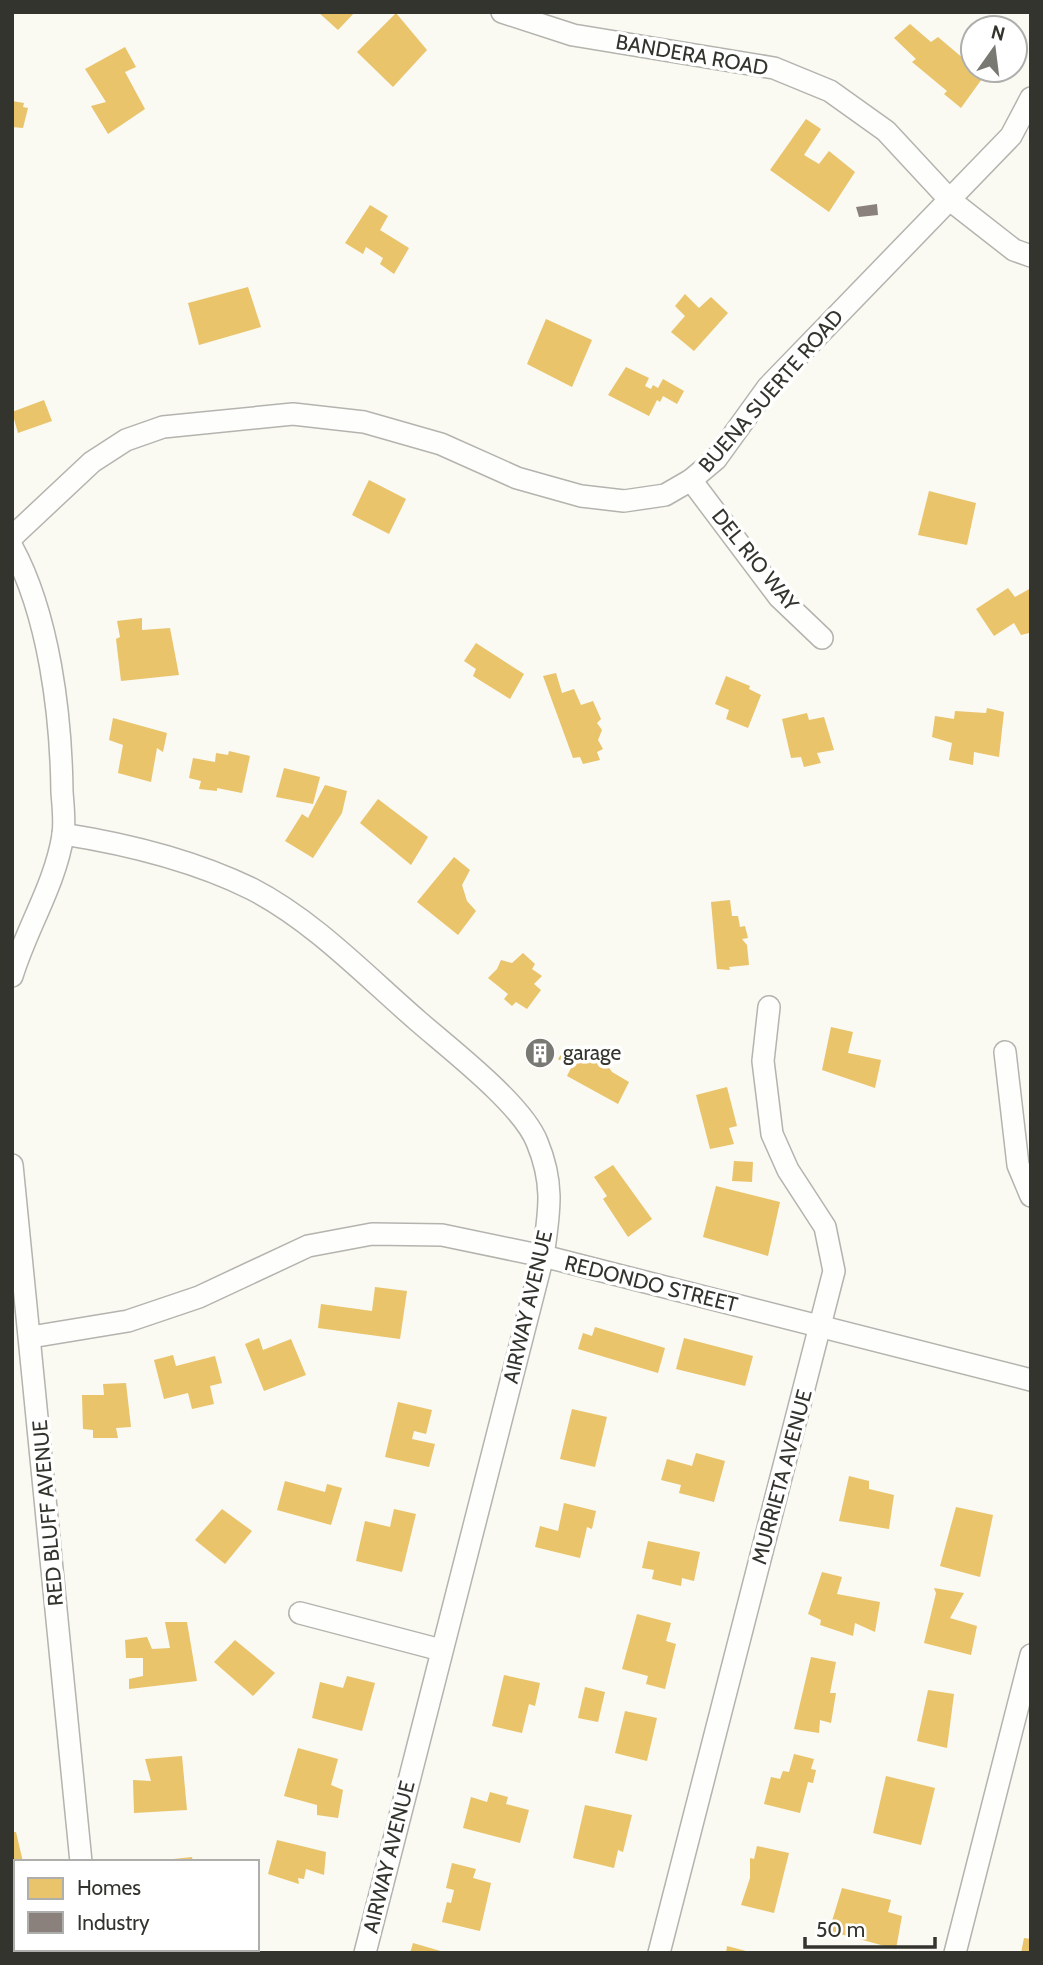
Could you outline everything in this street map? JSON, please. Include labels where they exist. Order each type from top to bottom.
[{"type":"street","name":"BANDERA ROAD","points":[[502,12],[573,35],[774,68],[830,91],[886,131],[950,200],[1014,250],[1031,256]]},
{"type":"street","name":"BUENA SUERTE ROAD","points":[[12,537],[92,462],[126,440],[163,427],[293,414],[364,422],[441,444],[517,478],[581,496],[624,500],[664,495],[691,480],[716,459],[768,387],[1011,136],[1031,98]]},
{"type":"street","name":"DEL RIO WAY","points":[[691,480],[779,597],[822,638]]},
{"type":"street","points":[[12,547],[27,574],[47,652],[62,758],[63,834],[45,900],[12,975]]},
{"type":"street","name":"AIRWAY AVENUE","points":[[63,834],[111,842],[183,862],[252,889],[303,921],[500,1093],[537,1140],[551,1193],[543,1256],[366,1953]]},
{"type":"street","name":"MURRIETA AVENUE","points":[[659,1953],[834,1271],[825,1227],[788,1170],[772,1134],[763,1062],[769,1007]]},
{"type":"street","points":[[1005,1052],[1018,1165],[1031,1196]]},
{"type":"street","name":"RED BLUFF AVENUE","points":[[12,1165],[81,1860]]},
{"type":"street","name":"REDONDO STREET","points":[[31,1338],[128,1321],[199,1297],[308,1247],[372,1234],[442,1235],[543,1256],[1031,1380]]},
{"type":"street","points":[[300,1613],[441,1650]]},
{"type":"street","points":[[955,1953],[1031,1655]]},
{"type":"building: Homes","points":[[318,12],[355,12],[338,30]]},
{"type":"building: Homes","points":[[396,13],[427,50],[393,87],[357,52]]},
{"type":"building: Homes","points":[[910,24],[931,42],[938,37],[959,55],[959,84],[978,84],[961,108],[944,94],[947,91],[912,62],[916,59],[894,38]]},
{"type":"building: Homes","points":[[125,47],[136,67],[125,72],[145,109],[108,134],[91,106],[106,102],[85,69]]},
{"type":"building: Homes","points":[[12,101],[24,103],[23,107],[28,108],[23,128],[12,127]]},
{"type":"building: Homes","points":[[806,119],[821,129],[804,155],[819,164],[829,151],[855,172],[829,212],[770,170]]},
{"type":"building: Homes","points":[[370,205],[388,216],[380,230],[409,248],[394,274],[380,264],[383,258],[366,247],[363,254],[345,243]]},
{"type":"building: Homes","points":[[248,287],[261,327],[199,345],[188,303]]},
{"type":"building: Homes","points":[[685,294],[699,308],[711,297],[728,313],[694,351],[671,332],[685,316],[675,306]]},
{"type":"building: Homes","points":[[546,319],[592,340],[572,387],[527,364]]},
{"type":"building: Homes","points":[[626,367],[649,378],[645,386],[651,389],[653,385],[658,388],[663,379],[684,391],[677,404],[663,396],[660,402],[657,400],[649,416],[608,395]]},
{"type":"building: Homes","points":[[44,400],[52,421],[18,433],[12,412]]},
{"type":"building: Homes","points":[[369,480],[406,499],[389,534],[352,515]]},
{"type":"building: Homes","points":[[929,491],[976,503],[967,545],[918,535]]},
{"type":"building: Homes","points":[[1008,588],[1015,597],[1031,588],[1031,636],[1029,633],[1021,635],[1014,623],[994,636],[976,609]]},
{"type":"building: Homes","points":[[142,618],[142,630],[170,628],[179,675],[121,681],[116,639],[120,637],[117,621]]},
{"type":"building: Homes","points":[[476,643],[524,674],[510,699],[473,676],[476,669],[464,661]]},
{"type":"building: Homes","points":[[556,673],[562,693],[574,689],[581,705],[593,701],[601,719],[597,723],[602,730],[598,740],[603,749],[597,752],[600,760],[583,764],[580,757],[573,758],[543,676]]},
{"type":"building: Homes","points":[[726,676],[750,686],[749,689],[761,695],[748,728],[726,719],[729,710],[715,704]]},
{"type":"building: Homes","points":[[987,708],[1004,712],[999,757],[974,752],[973,765],[949,760],[952,743],[932,737],[935,716],[954,719],[955,711],[986,713]]},
{"type":"building: Homes","points":[[807,713],[809,720],[824,717],[834,750],[817,753],[821,763],[804,767],[801,757],[791,758],[782,719]]},
{"type":"building: Homes","points":[[113,718],[167,733],[163,752],[157,748],[151,782],[118,773],[123,745],[109,740]]},
{"type":"building: Homes","points":[[229,751],[250,756],[242,793],[217,788],[217,791],[199,789],[201,781],[189,778],[193,758],[215,762],[216,753],[228,755]]},
{"type":"building: Homes","points":[[284,768],[320,777],[313,804],[276,797]]},
{"type":"building: Homes","points":[[325,785],[347,791],[342,813],[313,858],[285,841],[302,814],[308,818]]},
{"type":"building: Homes","points":[[378,799],[428,837],[411,865],[360,823]]},
{"type":"building: Homes","points":[[454,857],[470,870],[462,885],[467,901],[476,911],[458,935],[417,902]]},
{"type":"building: Homes","points":[[730,900],[732,916],[738,916],[740,927],[745,926],[748,938],[742,939],[747,945],[749,965],[729,967],[730,970],[717,969],[711,902]]},
{"type":"building: Homes","points":[[523,953],[535,964],[532,969],[542,976],[534,984],[541,990],[527,1009],[516,1002],[512,1006],[504,999],[508,994],[488,978],[501,960],[512,963]]},
{"type":"building: Homes","points":[[831,1027],[853,1032],[848,1053],[881,1060],[875,1088],[822,1070]]},
{"type":"building: Homes","name":"garage","points":[[541,1044],[546,1050],[540,1055],[535,1048]]},
{"type":"building: Homes","points":[[566,1047],[578,1053],[580,1049],[605,1062],[612,1072],[629,1082],[618,1104],[567,1076],[571,1068],[558,1059]]},
{"type":"building: Homes","points":[[727,1087],[737,1126],[729,1128],[734,1144],[710,1149],[696,1095]]},
{"type":"building: Homes","points":[[734,1161],[753,1162],[752,1182],[732,1181]]},
{"type":"building: Homes","points":[[613,1165],[652,1219],[628,1237],[603,1199],[607,1196],[594,1177]]},
{"type":"building: Homes","points":[[716,1186],[780,1202],[768,1256],[703,1237]]},
{"type":"building: Homes","points":[[375,1287],[407,1291],[400,1339],[318,1328],[321,1304],[372,1311]]},
{"type":"building: Homes","points":[[595,1327],[665,1348],[658,1373],[578,1349],[583,1333],[592,1336]]},
{"type":"building: Homes","points":[[259,1338],[263,1350],[291,1339],[306,1375],[264,1391],[245,1344]]},
{"type":"building: Homes","points":[[684,1338],[753,1356],[745,1386],[676,1369]]},
{"type":"building: Homes","points":[[173,1355],[176,1366],[215,1356],[222,1383],[210,1386],[214,1404],[192,1409],[188,1393],[164,1399],[154,1360]]},
{"type":"building: Homes","points":[[126,1383],[131,1427],[116,1428],[118,1438],[93,1438],[93,1430],[83,1429],[82,1395],[104,1395],[103,1384]]},
{"type":"building: Homes","points":[[398,1402],[432,1410],[426,1434],[414,1431],[412,1439],[435,1444],[429,1467],[385,1457]]},
{"type":"building: Homes","points":[[572,1409],[607,1417],[595,1467],[560,1459]]},
{"type":"building: Homes","points":[[696,1453],[725,1461],[714,1502],[679,1493],[681,1485],[661,1480],[667,1459],[692,1466]]},
{"type":"building: Homes","points":[[849,1476],[869,1481],[869,1489],[894,1495],[889,1529],[839,1521]]},
{"type":"building: Homes","points":[[285,1481],[325,1492],[327,1484],[342,1488],[331,1525],[277,1510]]},
{"type":"building: Homes","points":[[564,1503],[596,1511],[592,1529],[587,1527],[580,1558],[535,1547],[540,1526],[558,1531]]},
{"type":"building: Homes","points":[[956,1507],[993,1515],[980,1577],[940,1566]]},
{"type":"building: Homes","points":[[222,1509],[252,1531],[225,1564],[195,1540]]},
{"type":"building: Homes","points":[[394,1509],[416,1514],[402,1572],[356,1561],[365,1521],[390,1527]]},
{"type":"building: Homes","points":[[648,1541],[700,1552],[694,1581],[682,1578],[681,1586],[652,1579],[654,1570],[642,1568]]},
{"type":"building: Homes","points":[[822,1572],[842,1577],[837,1594],[880,1602],[875,1632],[855,1623],[853,1636],[820,1625],[821,1620],[808,1614]]},
{"type":"building: Homes","points":[[934,1588],[964,1593],[950,1618],[977,1626],[971,1655],[924,1643],[936,1593]]},
{"type":"building: Homes","points":[[637,1614],[671,1623],[666,1641],[676,1644],[665,1689],[646,1684],[648,1676],[622,1669]]},
{"type":"building: Homes","points":[[165,1622],[187,1622],[197,1681],[129,1689],[129,1679],[143,1676],[143,1658],[126,1658],[125,1640],[147,1637],[152,1649],[170,1648]]},
{"type":"building: Homes","points":[[235,1640],[275,1673],[253,1696],[214,1662]]},
{"type":"building: Homes","points":[[811,1657],[836,1662],[830,1693],[836,1693],[831,1723],[820,1720],[819,1733],[794,1729]]},
{"type":"building: Homes","points":[[504,1675],[540,1683],[535,1706],[529,1704],[522,1733],[492,1726]]},
{"type":"building: Homes","points":[[347,1676],[375,1683],[362,1731],[312,1718],[320,1682],[343,1688]]},
{"type":"building: Homes","points":[[585,1687],[605,1692],[598,1722],[578,1718]]},
{"type":"building: Homes","points":[[928,1690],[954,1694],[947,1748],[917,1741]]},
{"type":"building: Homes","points":[[625,1711],[657,1718],[647,1761],[615,1753]]},
{"type":"building: Homes","points":[[298,1748],[338,1759],[331,1785],[343,1790],[338,1818],[317,1815],[317,1805],[284,1796]]},
{"type":"building: Homes","points":[[794,1754],[814,1759],[811,1769],[816,1770],[813,1783],[808,1782],[800,1813],[764,1804],[771,1777],[780,1779],[783,1771],[789,1772]]},
{"type":"building: Homes","points":[[182,1756],[187,1810],[134,1813],[133,1780],[151,1781],[145,1759]]},
{"type":"building: Homes","points":[[886,1776],[935,1788],[921,1845],[873,1833]]},
{"type":"building: Homes","points":[[490,1792],[508,1797],[506,1804],[529,1810],[520,1843],[463,1828],[471,1797],[487,1802]]},
{"type":"building: Homes","points":[[585,1805],[632,1815],[623,1852],[618,1850],[614,1868],[573,1858]]},
{"type":"building: Homes","points":[[12,1832],[16,1832],[23,1860],[14,1860],[12,1870]]},
{"type":"building: Homes","points":[[277,1840],[326,1852],[324,1875],[306,1869],[304,1879],[298,1878],[299,1884],[268,1874]]},
{"type":"building: Homes","points":[[757,1846],[789,1853],[774,1913],[741,1905],[750,1878],[750,1858],[754,1859]]},
{"type":"building: Homes","points":[[192,1857],[193,1860],[164,1860]]},
{"type":"building: Homes","points":[[452,1863],[476,1869],[473,1878],[491,1883],[480,1931],[442,1922],[447,1902],[451,1903],[454,1890],[446,1888]]},
{"type":"building: Homes","points":[[842,1888],[891,1900],[888,1912],[902,1916],[896,1949],[829,1931]]},
{"type":"building: Homes","points":[[12,1925],[14,1925],[14,1950]]},
{"type":"building: Homes","points":[[1024,1938],[1031,1939],[1031,1953],[1021,1953]]},
{"type":"building: Homes","points":[[413,1943],[444,1952],[444,1953],[410,1953]]},
{"type":"building: Homes","points":[[727,1946],[750,1952],[750,1953],[726,1953]]},
{"type":"building: Industry","points":[[877,204],[878,215],[859,217],[856,207]]},
{"type":"place","name":"garage","points":[[540,1053]]}]
